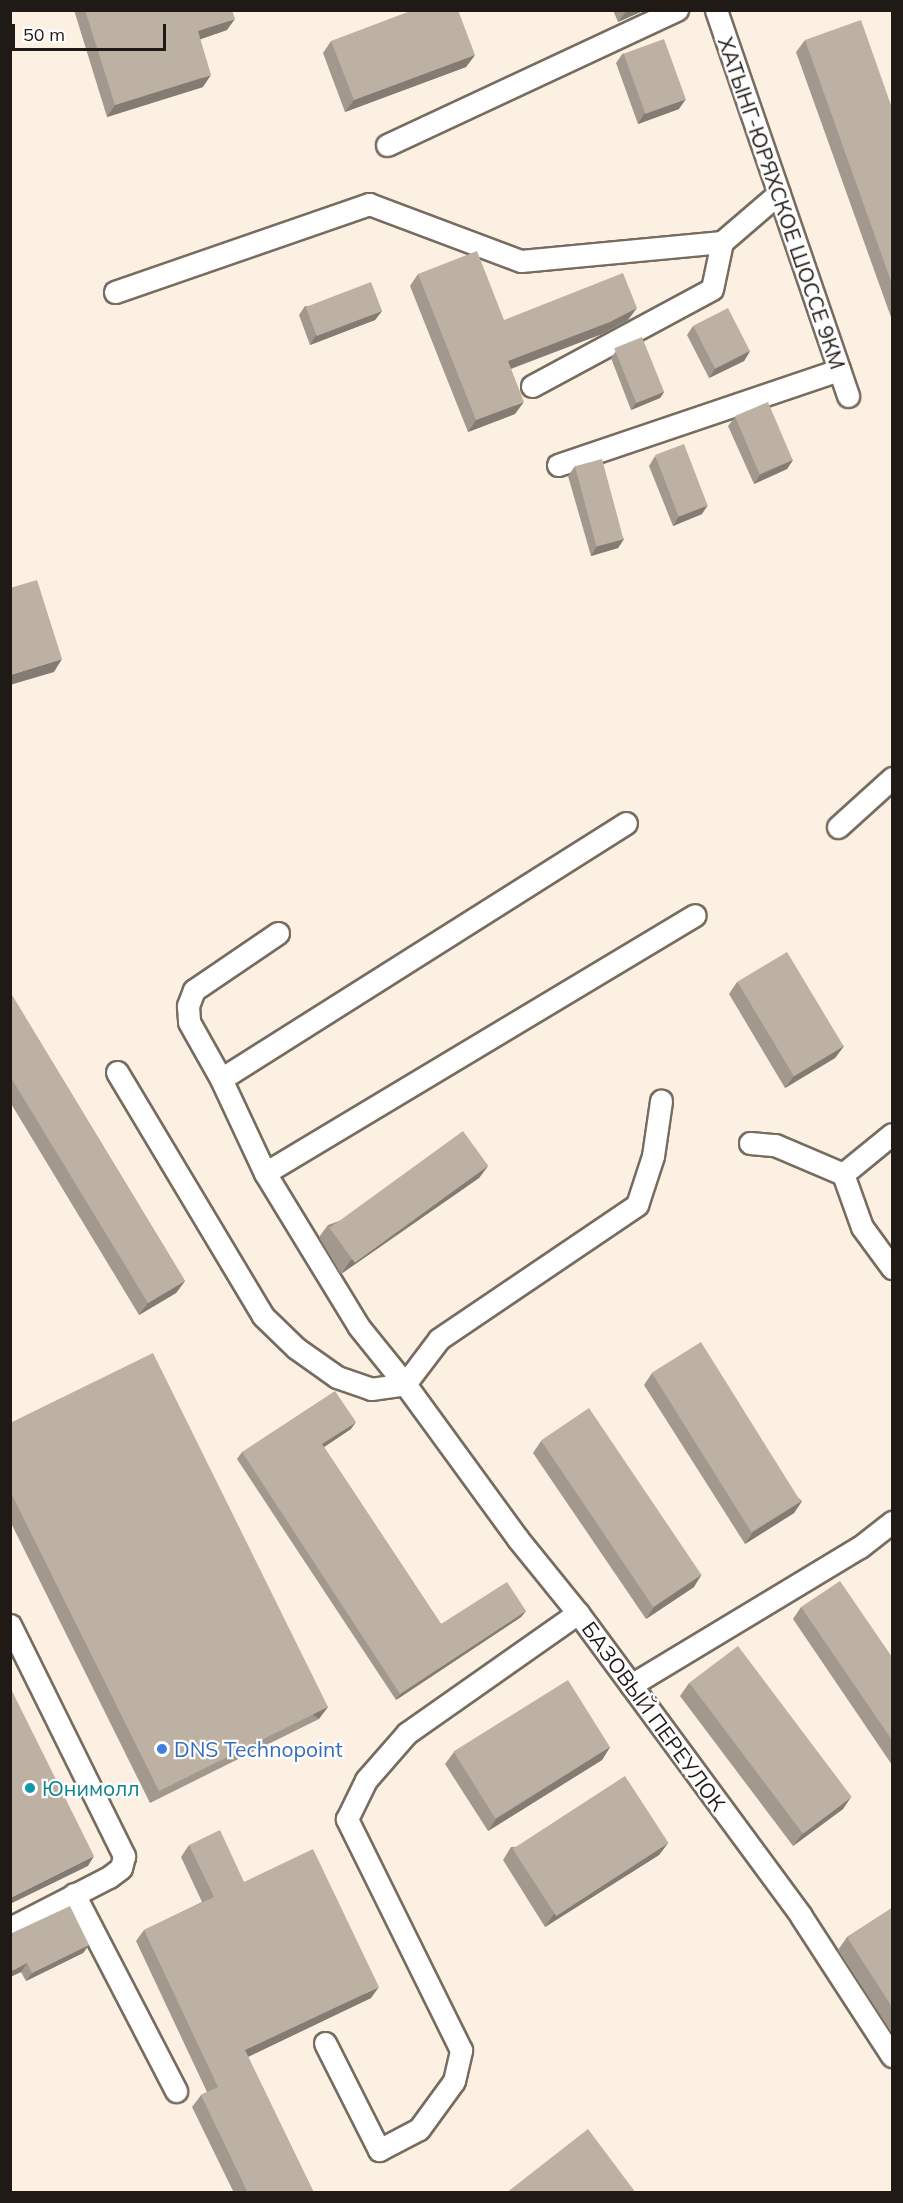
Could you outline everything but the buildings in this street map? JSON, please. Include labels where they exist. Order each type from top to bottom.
[{"type":"street","points":[[387,145],[677,10]]},
{"type":"street","name":"ХАТЫНГ-ЮРЯХСКОЕ ШОССЕ 9КМ","points":[[716,10],[848,396]]},
{"type":"street","points":[[115,292],[369,204],[521,261],[722,242],[778,193]]},
{"type":"street","points":[[532,386],[712,289],[722,242]]},
{"type":"street","points":[[558,465],[838,370]]},
{"type":"street","points":[[838,827],[892,778]]},
{"type":"street","points":[[221,1079],[626,823]]},
{"type":"street","points":[[265,1173],[695,915]]},
{"type":"street","name":"БАЗОВЫЙ ПЕРЕУЛОК","points":[[278,933],[194,990],[188,1006],[189,1022],[221,1079],[265,1173],[359,1327],[405,1384],[518,1539],[578,1613],[801,1916],[892,2056]]},
{"type":"street","points":[[117,1072],[263,1316],[297,1348],[337,1377],[371,1389],[405,1384],[439,1339],[637,1205],[653,1156],[661,1101]]},
{"type":"street","points":[[843,1174],[892,1134]]},
{"type":"street","points":[[750,1143],[776,1145],[843,1174],[862,1227],[892,1268]]},
{"type":"street","points":[[631,1685],[860,1547],[892,1522]]},
{"type":"street","points":[[325,2043],[379,2150],[419,2129],[453,2081],[461,2050],[347,1819],[366,1780],[407,1733],[578,1613]]},
{"type":"street","points":[[10,1625],[124,1856],[121,1868],[10,1928]]},
{"type":"street","points":[[74,1894],[176,2091]]},
{"type":"place","name":"DNS Technopoint","points":[[162,1749]]},
{"type":"place","name":"Юнимолл","points":[[30,1788]]}]
